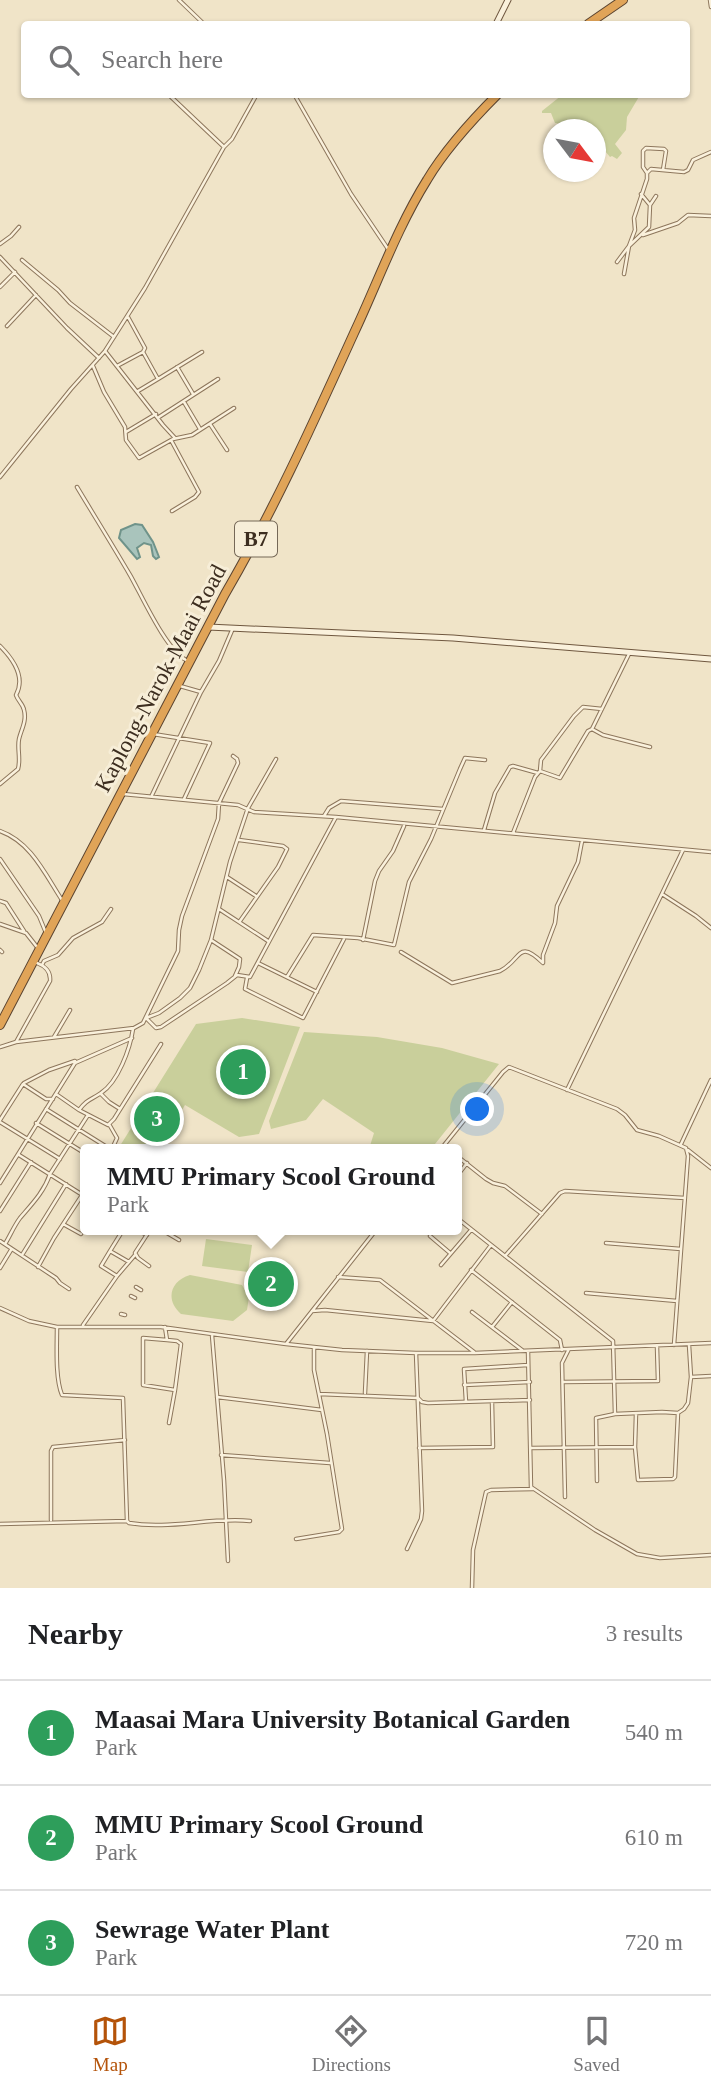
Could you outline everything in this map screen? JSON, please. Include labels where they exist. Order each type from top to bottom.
[{"type":"highway","points":[[590,21],[620,2]]},
{"type":"highway","name":"Kaplong-Narok-Maai Road","points":[[0,1025],[120,793],[248,555],[426,180],[467,126],[475,122],[496,98]]},
{"type":"street","points":[[179,0],[201,21]]},
{"type":"street","points":[[498,21],[508,0]]},
{"type":"street","points":[[710,0],[711,7]]},
{"type":"street","points":[[172,98],[224,147]]},
{"type":"street","points":[[0,477],[105,351],[128,317],[255,98]]},
{"type":"street","points":[[296,98],[351,194],[390,251]]},
{"type":"street","points":[[624,274],[635,230],[634,222],[647,179],[643,167],[643,151],[646,148],[666,151],[663,170]]},
{"type":"street","points":[[647,173],[652,169],[684,172],[688,170],[692,160],[711,152]]},
{"type":"street","points":[[641,194],[650,205]]},
{"type":"street","points":[[617,262],[649,227],[650,205],[656,196]]},
{"type":"street","points":[[643,235],[674,225],[688,215],[711,216]]},
{"type":"street","points":[[0,244],[19,227]]},
{"type":"street","points":[[0,257],[99,358]]},
{"type":"street","points":[[22,260],[70,303],[114,337]]},
{"type":"street","points":[[0,287],[15,272]]},
{"type":"street","points":[[6,326],[36,295]]},
{"type":"street","points":[[117,366],[143,352],[145,346],[128,317]]},
{"type":"street","points":[[105,351],[173,439],[199,492],[172,511]]},
{"type":"street","points":[[143,352],[158,379]]},
{"type":"street","points":[[138,391],[202,352]]},
{"type":"street","points":[[93,366],[104,392],[125,427],[126,439],[140,458],[173,439],[187,437],[234,408]]},
{"type":"street","points":[[177,366],[194,394]]},
{"type":"street","points":[[126,432],[184,402],[218,379]]},
{"type":"street","points":[[184,402],[200,429]]},
{"type":"street","points":[[210,424],[227,450]]},
{"type":"street","points":[[77,487],[158,626],[180,657],[190,662]]},
{"type":"street","points":[[208,627],[453,638],[711,659]]},
{"type":"street","points":[[152,796],[233,628]]},
{"type":"street","points":[[0,646],[17,667],[20,689],[16,695],[25,715],[18,742],[18,769],[0,784]]},
{"type":"street","points":[[484,830],[495,793],[510,767],[560,778],[592,729],[631,652]]},
{"type":"street","points":[[177,685],[201,692]]},
{"type":"street","points":[[513,833],[528,790],[539,772],[541,760],[583,707],[602,709]]},
{"type":"street","points":[[592,729],[603,735],[650,747]]},
{"type":"street","points":[[152,734],[210,743],[184,799]]},
{"type":"street","points":[[0,1048],[16,1042],[134,1028],[143,1023],[178,951],[178,930],[218,818],[219,803],[238,763],[233,756]]},
{"type":"street","points":[[287,977],[313,935],[394,945],[409,882],[437,826],[465,758],[485,760]]},
{"type":"street","points":[[146,1018],[159,1013],[187,992],[199,970],[211,940],[226,877],[248,808],[276,759]]},
{"type":"street","points":[[120,793],[237,804],[254,812],[336,817],[711,852]]},
{"type":"street","points":[[324,816],[329,808],[341,801],[443,809]]},
{"type":"street","points":[[336,817],[258,963],[247,978],[246,989],[303,1018],[345,938]]},
{"type":"street","points":[[363,940],[375,881],[405,824]]},
{"type":"street","points":[[0,831],[29,850],[63,902]]},
{"type":"street","points":[[237,839],[278,845],[287,849],[278,867],[240,921]]},
{"type":"street","points":[[401,953],[452,983],[500,971],[520,952],[530,951],[542,963],[555,922],[557,906],[578,862],[582,840]]},
{"type":"street","points":[[567,1090],[683,849]]},
{"type":"street","points":[[0,859],[39,916],[47,933]]},
{"type":"street","points":[[226,877],[256,896]]},
{"type":"street","points":[[663,894],[711,928]]},
{"type":"street","points":[[0,901],[6,903],[24,932]]},
{"type":"street","points":[[42,965],[44,961],[52,959],[62,951],[73,938],[102,922],[111,909]]},
{"type":"street","points":[[219,909],[268,942]]},
{"type":"street","points":[[0,924],[24,932],[31,937],[39,950]]},
{"type":"street","points":[[146,1018],[156,1028],[161,1027],[234,976],[240,959],[211,940]]},
{"type":"street","points":[[16,1042],[50,981],[50,974],[42,965],[33,961]]},
{"type":"street","points":[[258,963],[317,992]]},
{"type":"street","points":[[234,976],[242,975],[247,978]]},
{"type":"street","points":[[54,1037],[70,1010]]},
{"type":"street","points":[[79,1110],[86,1102],[101,1094],[120,1068],[134,1028]]},
{"type":"street","points":[[60,1159],[0,1121],[24,1082],[132,1038]]},
{"type":"street","points":[[110,1124],[161,1044]]},
{"type":"street","points":[[0,1183],[78,1060]]},
{"type":"street","points":[[445,1144],[509,1067],[617,1109],[637,1130],[681,1144],[711,1168]]},
{"type":"street","points":[[681,1144],[711,1080]]},
{"type":"street","points":[[23,1084],[46,1099],[53,1098]]},
{"type":"street","points":[[56,1094],[79,1110],[107,1125],[110,1124]]},
{"type":"street","points":[[101,1094],[120,1109]]},
{"type":"street","points":[[46,1109],[102,1144]]},
{"type":"street","points":[[5,1244],[16,1224],[47,1184],[50,1174],[88,1115]]},
{"type":"street","points":[[36,1123],[80,1151]]},
{"type":"street","points":[[110,1124],[117,1138],[114,1144]]},
{"type":"street","points":[[674,1345],[688,1150]]},
{"type":"street","points":[[19,1155],[80,1193]]},
{"type":"street","points":[[462,1160],[542,1214]]},
{"type":"street","points":[[0,1211],[31,1162]]},
{"type":"street","points":[[462,1170],[467,1163]]},
{"type":"street","points":[[22,1255],[66,1184]]},
{"type":"street","points":[[505,1256],[565,1191],[685,1198]]},
{"type":"street","points":[[38,1267],[80,1196]]},
{"type":"street","points":[[462,1222],[612,1339],[615,1414]]},
{"type":"street","points":[[62,1224],[80,1233]]},
{"type":"street","points":[[441,1265],[471,1230]]},
{"type":"street","points":[[117,1276],[101,1266],[120,1235]]},
{"type":"street","points":[[82,1326],[147,1235]]},
{"type":"street","points":[[170,1235],[179,1240]]},
{"type":"street","points":[[286,1344],[372,1235]]},
{"type":"street","points":[[430,1236],[450,1253]]},
{"type":"street","points":[[0,1241],[69,1289]]},
{"type":"street","points":[[606,1243],[681,1249]]},
{"type":"street","points":[[433,1321],[491,1245]]},
{"type":"street","points":[[0,1268],[11,1249]]},
{"type":"street","points":[[110,1251],[129,1262]]},
{"type":"street","points":[[135,1255],[149,1266]]},
{"type":"street","points":[[471,1270],[560,1340],[562,1350]]},
{"type":"street","points":[[338,1277],[380,1280],[475,1353]]},
{"type":"street","points":[[136,1287],[141,1290]]},
{"type":"street","points":[[586,1293],[677,1301]]},
{"type":"street","points":[[131,1296],[135,1298]]},
{"type":"street","points":[[492,1327],[512,1302]]},
{"type":"street","points":[[0,1307],[42,1325],[165,1327],[286,1344],[367,1351],[475,1353],[711,1343]]},
{"type":"street","points":[[312,1311],[433,1321]]},
{"type":"street","points":[[472,1312],[522,1350]]},
{"type":"street","points":[[57,1326],[57,1368],[60,1378],[58,1385],[62,1395],[122,1398],[127,1521]]},
{"type":"street","points":[[165,1327],[167,1340]]},
{"type":"street","points":[[212,1335],[228,1561]]},
{"type":"street","points":[[169,1423],[175,1390],[181,1344],[177,1341],[143,1338],[143,1385],[175,1390]]},
{"type":"street","points":[[597,1481],[596,1418],[615,1414],[678,1413],[684,1409],[688,1403],[691,1377],[689,1345]]},
{"type":"street","points":[[563,1382],[658,1381],[657,1346]]},
{"type":"street","points":[[296,1539],[342,1530],[314,1370],[314,1347]]},
{"type":"street","points":[[565,1497],[563,1360],[569,1349]]},
{"type":"street","points":[[528,1350],[533,1489]]},
{"type":"street","points":[[365,1395],[367,1351]]},
{"type":"street","points":[[407,1549],[422,1516],[416,1353]]},
{"type":"street","points":[[466,1402],[464,1369],[528,1365]]},
{"type":"street","points":[[691,1377],[711,1376]]},
{"type":"street","points":[[464,1385],[529,1382]]},
{"type":"street","points":[[319,1394],[418,1398],[424,1403],[530,1400]]},
{"type":"street","points":[[217,1397],[322,1410]]},
{"type":"street","points":[[419,1448],[493,1447],[492,1401]]},
{"type":"street","points":[[636,1414],[638,1480],[675,1477],[678,1413]]},
{"type":"street","points":[[51,1521],[53,1447],[125,1440]]},
{"type":"street","points":[[531,1448],[635,1447]]},
{"type":"street","points":[[221,1454],[331,1463]]},
{"type":"street","points":[[472,1588],[474,1542],[486,1492],[491,1490],[533,1489],[595,1530],[637,1553],[660,1558],[711,1555]]},
{"type":"street","points":[[0,1524],[127,1521],[155,1526],[225,1519],[250,1521]]},
{"type":"green space","points":[[558,98],[638,98],[627,117],[626,130],[615,144],[622,153],[617,159],[606,152],[606,119],[553,119],[551,113],[542,113]]},
{"type":"green space","points":[[242,1018],[300,1027],[259,1134],[239,1137],[185,1105],[162,1144],[121,1144],[196,1024]]},
{"type":"green space","points":[[304,1032],[377,1037],[442,1048],[499,1064],[435,1144],[371,1144],[374,1133],[323,1099],[306,1120],[271,1129],[269,1121]]},
{"type":"green space","points":[[206,1239],[252,1245],[248,1272],[202,1266]]},
{"type":"green space","points":[[190,1275],[242,1285],[249,1297],[247,1310],[233,1321],[181,1314],[173,1303],[172,1292],[178,1282]]},
{"type":"water","points":[[135,524],[142,525],[153,542],[159,557],[156,559],[151,545],[144,543],[137,548],[140,557],[137,559],[119,538],[121,530]]},
{"type":"place","name":"Maasai Mara University Botanical Garden","points":[[243,1072]]},
{"type":"place","name":"Sewrage Water Plant","points":[[157,1119]]},
{"type":"place","name":"MMU Primary Scool Ground","points":[[271,1284]]}]
